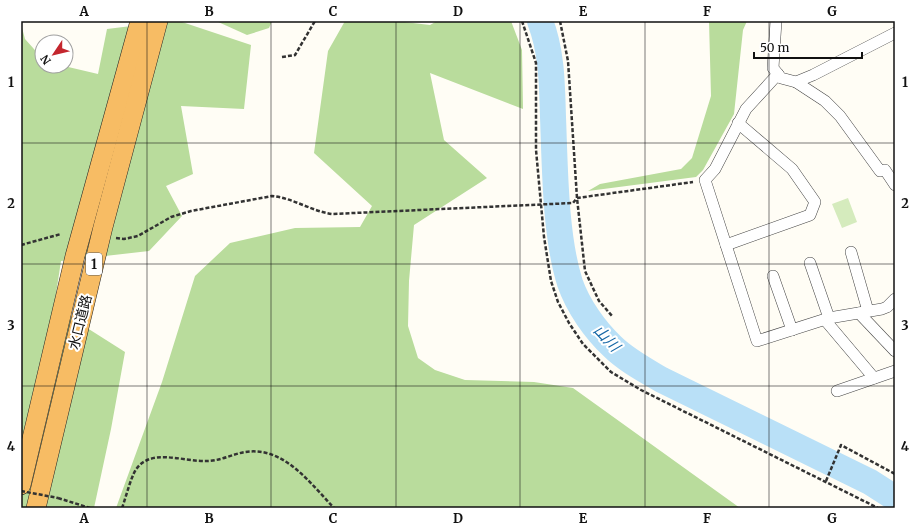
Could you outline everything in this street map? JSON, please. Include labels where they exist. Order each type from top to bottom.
[{"type":"highway","name":"水口道路","points":[[21,485],[75,256],[140,21]]},
{"type":"highway","name":"水口道路","points":[[36,508],[103,227],[158,21]]},
{"type":"street","points":[[776,21],[773,68],[781,78],[796,82],[824,101],[840,116],[880,171],[885,170],[895,184]]},
{"type":"street","points":[[796,82],[813,75],[895,33]]},
{"type":"street","points":[[778,74],[746,108],[715,169],[705,180],[757,341],[827,319],[882,309],[894,301]]},
{"type":"street","points":[[726,245],[810,215],[815,202],[792,169],[738,123]]},
{"type":"street","points":[[851,252],[864,312],[895,351]]},
{"type":"street","points":[[810,263],[827,319],[874,378]]},
{"type":"street","points":[[773,276],[792,330]]},
{"type":"street","points":[[837,391],[895,371]]},
{"type":"path","points":[[282,58],[295,55],[315,21]]},
{"type":"path","points":[[522,21],[536,63],[536,150],[547,263],[558,302],[569,323],[584,344],[611,372],[640,390],[878,508]]},
{"type":"path","points":[[560,21],[568,61],[577,198],[585,271],[599,301],[612,317]]},
{"type":"path","points":[[115,237],[124,239],[138,236],[171,217],[191,211],[272,196],[282,197],[324,213],[332,214],[541,203],[573,203],[577,198],[705,180]]},
{"type":"path","points":[[21,244],[62,234]]},
{"type":"path","points":[[826,481],[841,445],[895,474]]},
{"type":"path","points":[[122,508],[134,473],[143,461],[161,457],[208,461],[245,452],[263,451],[293,465],[334,508]]},
{"type":"path","points":[[21,491],[58,498],[90,508]]},
{"type":"green space","points":[[179,21],[251,45],[244,109],[181,106],[193,174],[166,186],[182,216],[149,251],[61,261],[54,307],[125,352],[111,429],[94,508],[21,508],[21,24],[25,39],[34,49],[34,74],[74,74],[74,68],[98,74],[107,29]]},
{"type":"green space","points":[[216,21],[272,21],[269,28],[247,35]]},
{"type":"green space","points":[[345,21],[396,21],[430,25],[437,21],[511,21],[522,50],[523,109],[430,73],[444,140],[487,178],[414,225],[409,281],[408,326],[418,358],[435,370],[465,380],[534,382],[573,388],[740,508],[116,508],[162,382],[195,276],[230,243],[295,228],[360,227],[372,206],[314,153],[328,51]]},
{"type":"green space","points":[[709,21],[747,21],[743,30],[734,114],[703,170],[696,177],[588,191],[600,184],[681,169],[692,158],[711,96]]},
{"type":"green space","points":[[848,198],[857,222],[842,228],[832,204]]},
{"type":"waterway","name":"山川","points":[[540,21],[547,44],[551,68],[554,157],[561,244],[573,292],[593,325],[623,356],[662,380],[870,482],[895,498]]}]
